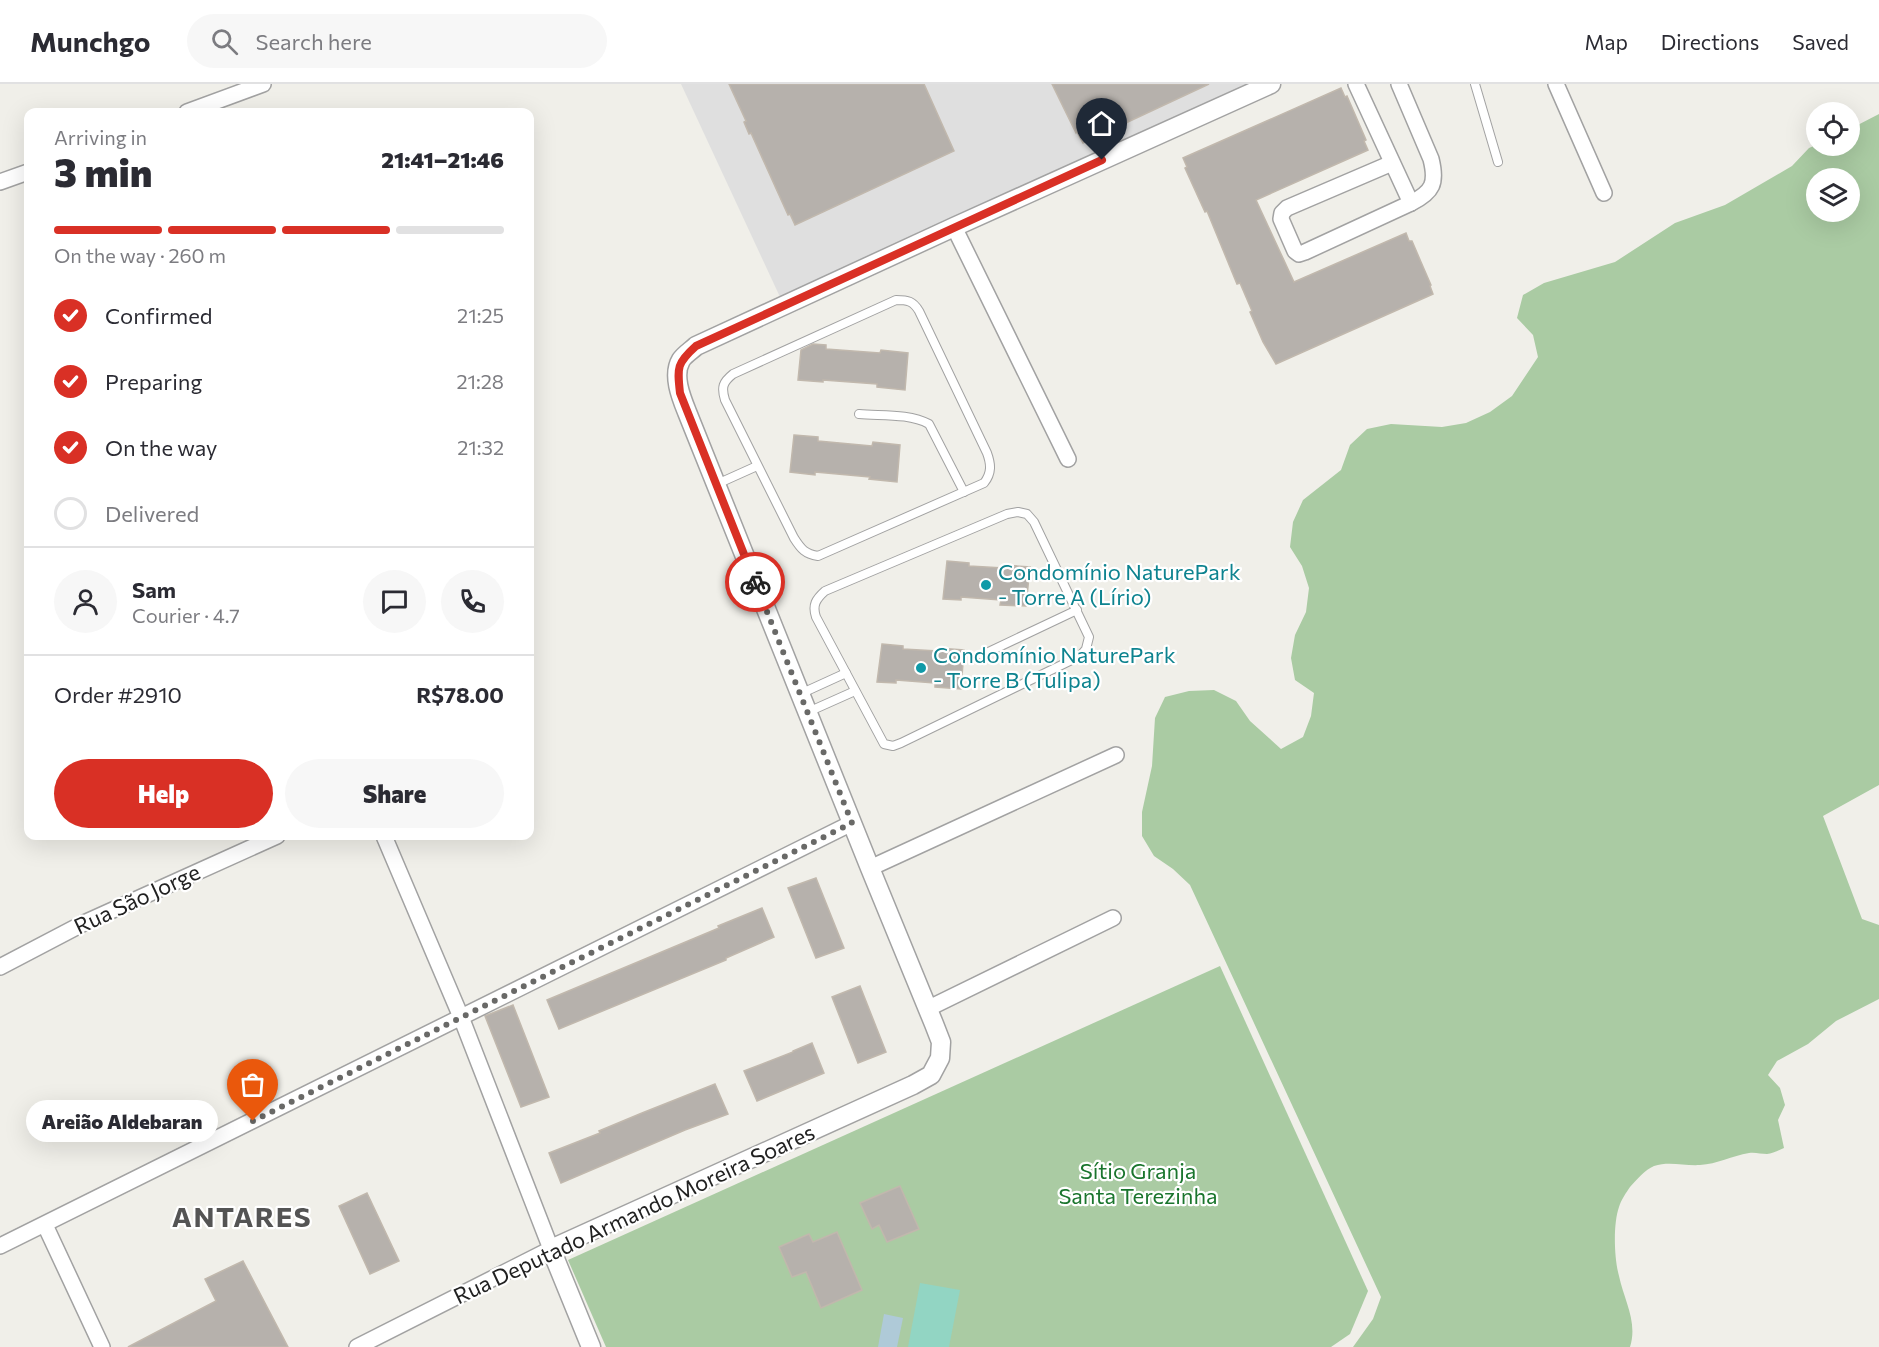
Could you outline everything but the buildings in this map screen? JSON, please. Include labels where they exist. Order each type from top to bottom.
[{"type":"street","points":[[198,108],[263,84]]},
{"type":"street","points":[[1068,459],[954,227],[1271,84]]},
{"type":"street","points":[[1356,84],[1411,203]]},
{"type":"street","points":[[1392,163],[1287,208],[1282,213],[1281,219],[1295,250],[1299,254],[1305,252],[1411,203],[1429,191],[1433,184],[1434,171],[1431,159],[1398,84]]},
{"type":"street","points":[[1556,84],[1604,193]]},
{"type":"street","points":[[0,182],[24,173]]},
{"type":"street","name":"Rua Deputado Armando Moreira Soares","points":[[357,1347],[551,1249],[931,1075],[940,1058],[941,1042],[680,393],[677,374],[681,359],[696,346],[954,227]]},
{"type":"street","points":[[870,868],[1116,755]]},
{"type":"street","points":[[0,1246],[852,823]]},
{"type":"street","name":"Rua São Jorge","points":[[0,967],[84,923],[268,840]]},
{"type":"street","points":[[386,840],[461,1017],[591,1347]]},
{"type":"street","points":[[927,1009],[1113,918]]},
{"type":"street","points":[[45,1225],[102,1347]]},
{"type":"lane","points":[[1475,84],[1498,162]]},
{"type":"lane","points":[[896,300],[915,303],[990,463],[989,477],[984,483],[964,492],[818,556],[809,554],[801,549],[757,466],[725,400],[722,387],[726,379],[733,374],[886,304],[896,300]]},
{"type":"lane","points":[[859,414],[910,418],[922,420],[928,424],[964,492]]},
{"type":"lane","points":[[716,484],[757,466]]},
{"type":"lane","points":[[1018,512],[1027,514],[1034,522],[1077,610],[1089,637],[1086,649],[1080,656],[893,746],[884,744],[814,610],[816,600],[825,591],[1007,514],[1018,512]]},
{"type":"lane","points":[[982,655],[1077,610]]},
{"type":"lane","points":[[800,694],[846,673]]},
{"type":"lane","points":[[808,712],[855,691]]},
{"type":"shaded area","points":[[681,84],[1247,84],[780,297]]},
{"type":"green space","points":[[1879,114],[1879,785],[1823,816],[1862,919],[1879,925],[1879,999],[1836,1021],[1808,1044],[1777,1061],[1768,1075],[1780,1088],[1785,1105],[1778,1120],[1784,1148],[1769,1154],[1749,1153],[1706,1164],[1654,1166],[1630,1187],[1619,1207],[1615,1251],[1617,1269],[1631,1320],[1630,1347],[1353,1347],[1373,1319],[1381,1297],[1190,885],[1154,856],[1142,836],[1142,812],[1152,766],[1155,718],[1165,697],[1189,691],[1214,690],[1236,701],[1250,721],[1281,749],[1303,737],[1311,716],[1314,693],[1295,680],[1291,658],[1295,635],[1306,612],[1309,588],[1302,566],[1290,547],[1293,522],[1303,500],[1341,470],[1350,445],[1367,429],[1391,424],[1442,427],[1466,423],[1490,412],[1512,396],[1538,357],[1533,335],[1517,318],[1523,295],[1544,283],[1615,262],[1675,223],[1725,205],[1792,166],[1806,151],[1806,156],[1860,156],[1860,124]]},
{"type":"green space","name":"Sítio Granja Santa Terezinha","points":[[1220,966],[1368,1291],[1350,1334],[1331,1347],[606,1347],[568,1260]]},
{"type":"green space","points":[[920,1283],[960,1290],[949,1347],[908,1347]]},
{"type":"water","points":[[884,1314],[903,1318],[897,1347],[878,1347]]},
{"type":"way so far","points":[[253,1121],[852,823],[755,582]]},
{"type":"place","name":"Condomínio NaturePark - Torre A (Lírio)","points":[[986,585]]},
{"type":"place","name":"Condomínio NaturePark - Torre B (Tulipa)","points":[[921,668]]},
{"type":"place","name":"Areião Aldebaran","points":[[253,1121]]},
{"type":"district","name":"ANTARES","points":[[242,1217]]},
{"type":"route","points":[[755,582],[680,393],[677,374],[681,359],[696,346],[1102,160]]}]
